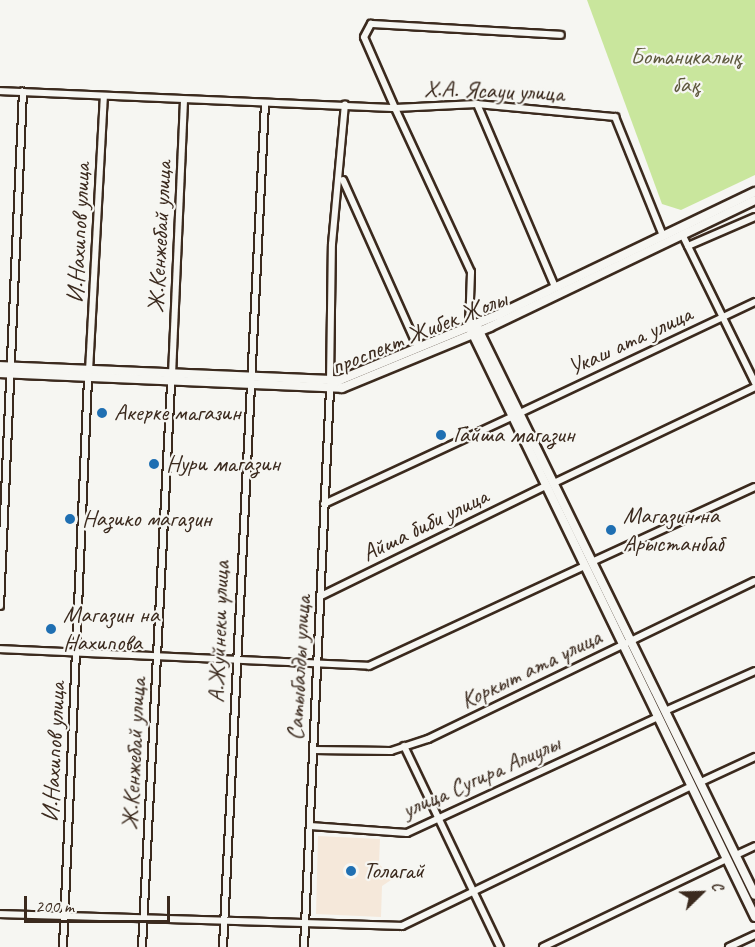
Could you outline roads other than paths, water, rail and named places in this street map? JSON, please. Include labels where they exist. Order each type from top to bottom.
[{"type":"street","points":[[0,92],[395,108],[364,37],[371,24],[561,35]]},
{"type":"street","points":[[0,606],[23,92]]},
{"type":"street","name":"И.Нахипов улица","points":[[63,947],[104,96]]},
{"type":"street","name":"Ж.Кенжебай улица","points":[[142,947],[184,100]]},
{"type":"street","name":"А.Жуйнеки улица","points":[[223,947],[248,383],[265,103]]},
{"type":"street","points":[[477,104],[555,287]]},
{"type":"street","name":"Х.А. Ясауи улица","points":[[474,327],[471,272],[395,108],[477,104],[615,117],[663,236]]},
{"type":"street","name":"Сатыбалды улица","points":[[304,947],[330,386],[332,244],[341,176],[345,105]]},
{"type":"street","points":[[341,176],[418,348]]},
{"type":"street","name":"проспект Жибек Жолы","points":[[330,386],[474,327],[755,192]]},
{"type":"street","name":"проспект Жибек Жолы","points":[[0,366],[11,370],[89,376],[330,386],[474,327],[683,236],[755,200]]},
{"type":"street","points":[[688,246],[755,217]]},
{"type":"street","points":[[683,236],[755,385]]},
{"type":"street","name":"Укаш ата улица","points":[[520,412],[755,302]]},
{"type":"street","points":[[474,327],[520,412],[584,566],[627,643],[755,895]]},
{"type":"street","points":[[474,327],[511,417],[594,561],[627,643]]},
{"type":"street","name":"проспект Жибек Жолы","points":[[0,373],[11,370]]},
{"type":"street","name":"Айша биби улица","points":[[321,596],[755,385]]},
{"type":"street","points":[[324,504],[511,417]]},
{"type":"street","points":[[594,561],[755,487]]},
{"type":"street","points":[[0,649],[380,664],[584,566]]},
{"type":"street","name":"Коркыт ата улица","points":[[314,750],[404,746],[755,581]]},
{"type":"street","name":"улица Сугира Алиулы","points":[[310,826],[386,834],[407,832],[755,672]]},
{"type":"street","points":[[404,746],[500,947]]},
{"type":"street","points":[[0,915],[143,918],[225,924],[402,926],[755,757]]},
{"type":"street","points":[[697,784],[727,859],[755,917]]},
{"type":"street","points":[[736,855],[755,846]]},
{"type":"street","points":[[543,947],[727,859]]},
{"type":"street","points":[[729,947],[755,935]]},
{"type":"place","name":"Акерке магазин","points":[[102,413]]},
{"type":"place","name":"Гайша магазин","points":[[441,435]]},
{"type":"place","name":"Нури магазин","points":[[154,464]]},
{"type":"place","name":"Назико магазин","points":[[70,519]]},
{"type":"place","name":"Магазин на Арыстанбаб","points":[[611,530]]},
{"type":"place","name":"Магазин на Нахипова","points":[[51,629]]},
{"type":"place","name":"Толагай","points":[[351,871]]},
{"type":"park label","name":"Ботаникалық бақ","points":[[686,71]]}]
